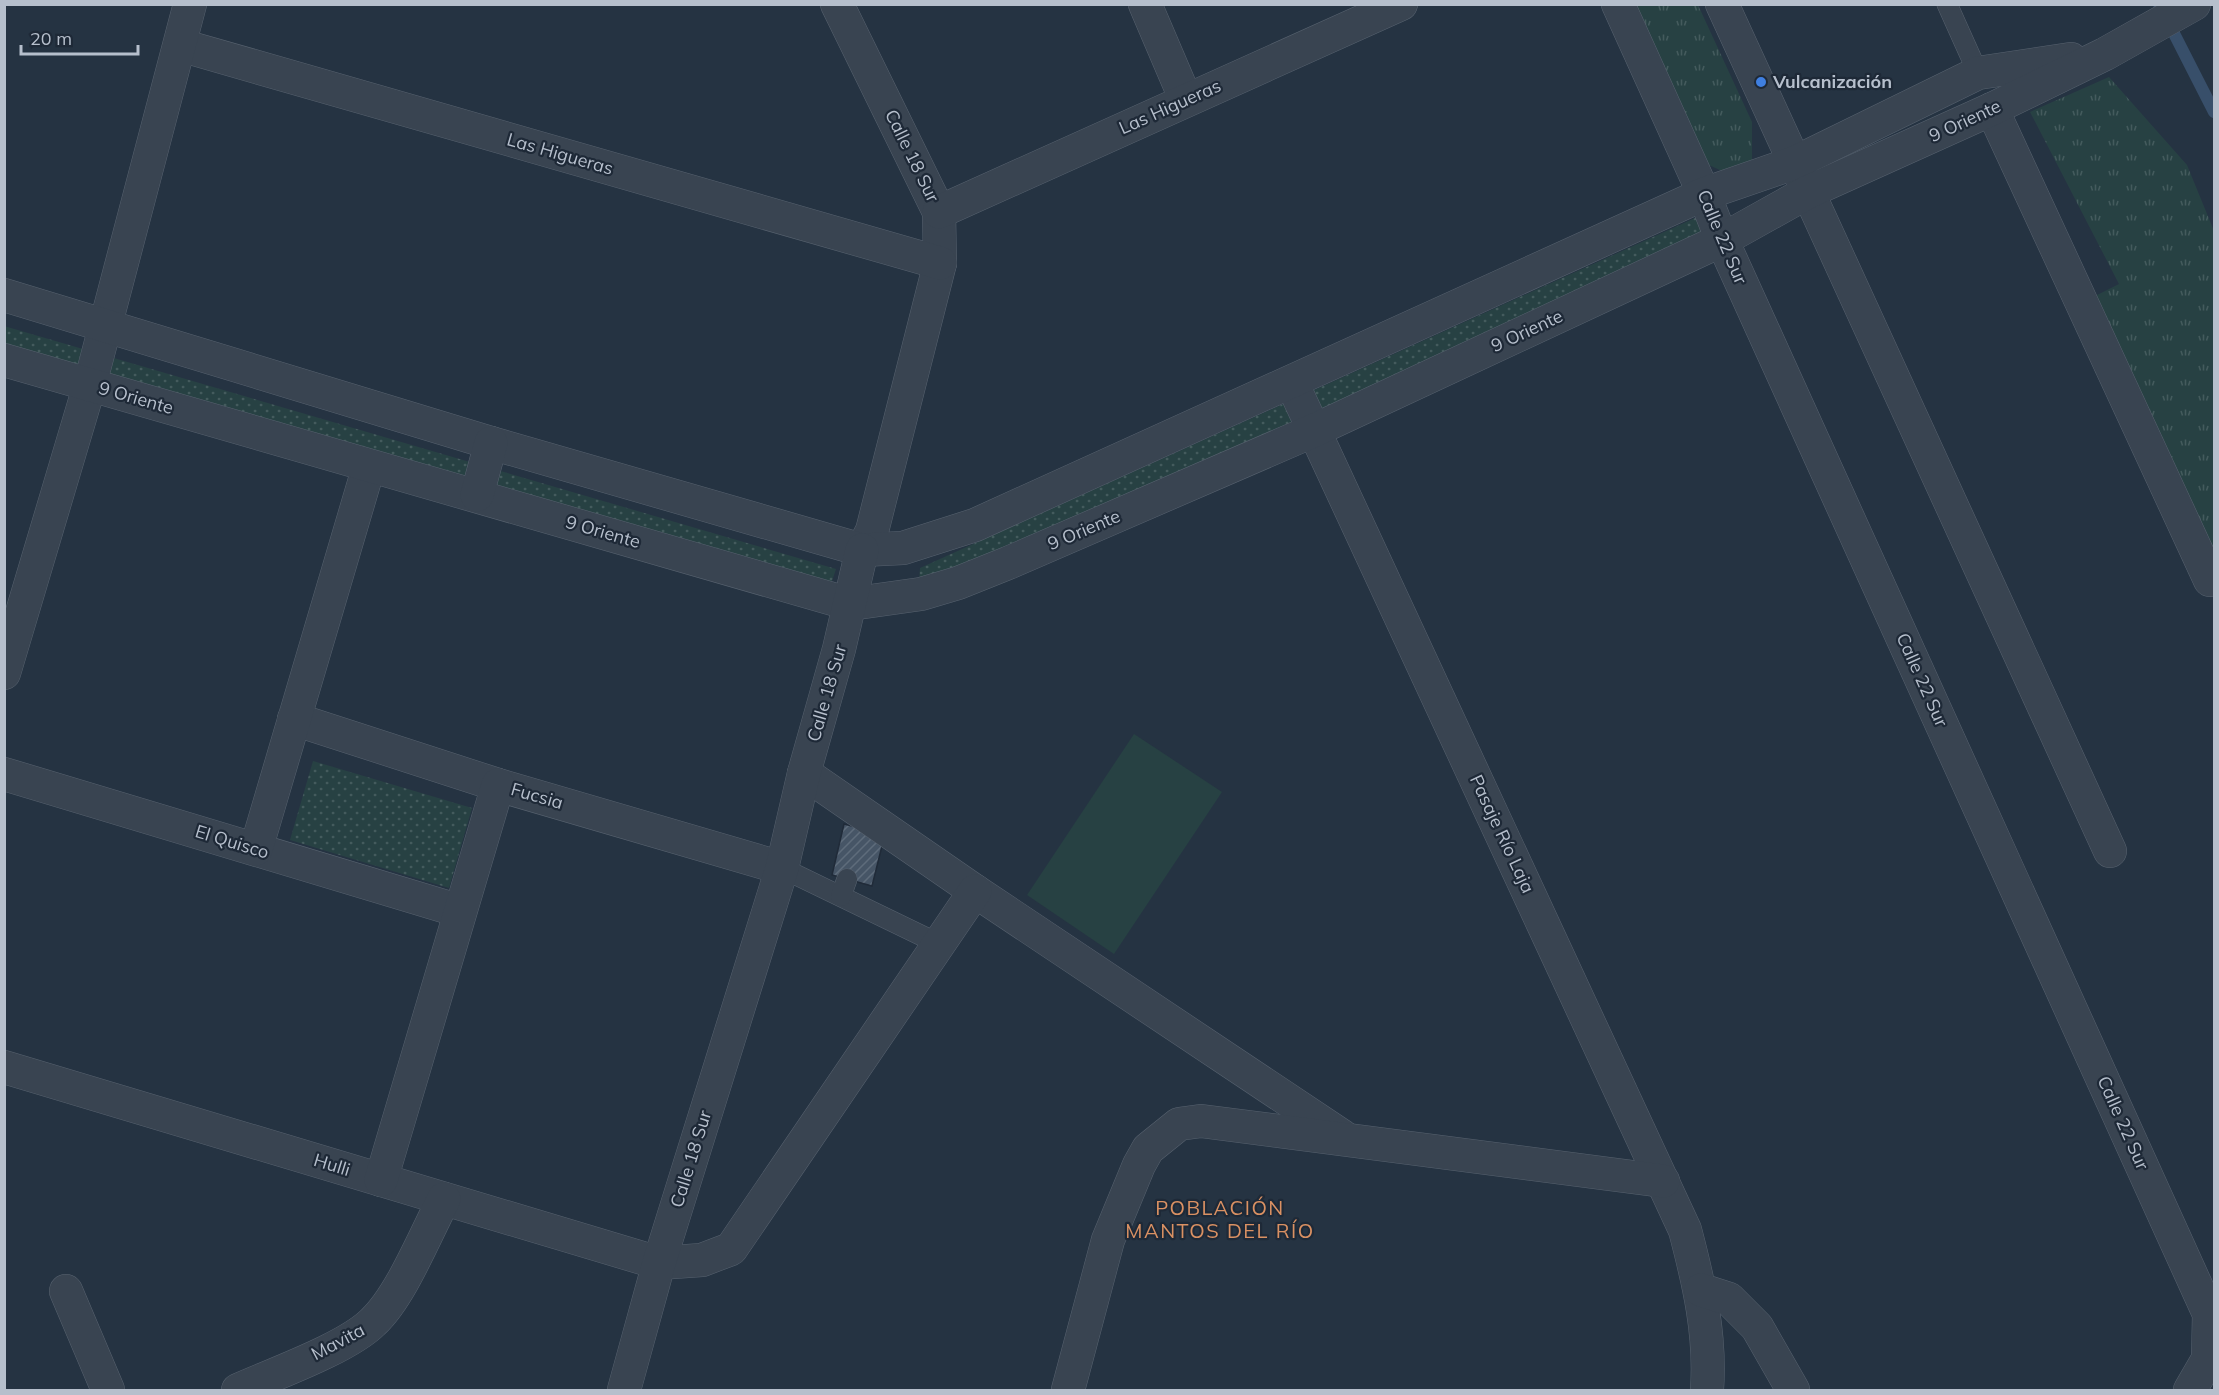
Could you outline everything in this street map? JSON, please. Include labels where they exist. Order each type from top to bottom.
[{"type":"street","points":[[4,673],[90,384],[190,4]]},
{"type":"street","name":"Calle 18 Sur","points":[[624,1390],[659,1263],[782,868],[804,773],[850,604],[862,550],[872,531],[940,263],[939,212],[837,4]]},
{"type":"street","points":[[1144,4],[1186,100]]},
{"type":"street","name":"Las Higueras","points":[[939,212],[1401,4]]},
{"type":"street","name":"Calle 22 Sur","points":[[1618,4],[1704,194],[1722,240],[2209,1314],[2208,1359],[2190,1390]]},
{"type":"street","points":[[1722,4],[2110,851]]},
{"type":"street","name":"9 Oriente","points":[[4,295],[491,442],[862,550],[903,548],[975,525],[1704,194],[1801,178],[1992,109],[2105,54],[2193,4]]},
{"type":"street","name":"Las Higueras","points":[[180,45],[940,263]]},
{"type":"street","name":"9 Oriente","points":[[4,360],[850,604],[921,594],[958,583],[1315,430],[1722,240],[1801,178],[1978,73],[2105,54]]},
{"type":"street","points":[[1992,109],[2210,580]]},
{"type":"street","name":"Pasaje Río Laja","points":[[1292,383],[1685,1230],[1701,1290],[1709,1365],[1707,1390]]},
{"type":"street","points":[[477,495],[491,442]]},
{"type":"street","points":[[256,849],[369,466]]},
{"type":"street","name":"Fucsia","points":[[294,719],[498,785],[782,868]]},
{"type":"street","points":[[804,773],[862,821],[975,891],[1349,1141]]},
{"type":"street","name":"El Quisco","points":[[4,774],[460,911]]},
{"type":"street","points":[[381,1180],[498,785]]},
{"type":"street","points":[[659,1263],[702,1260],[731,1249],[975,891]]},
{"type":"street","name":"Hulli","points":[[4,1067],[659,1263]]},
{"type":"street","points":[[1068,1390],[1108,1240],[1149,1149],[1179,1124],[1201,1121],[1663,1181]]},
{"type":"street","name":"Mavita","points":[[238,1390],[344,1341],[372,1323],[393,1296],[444,1199]]},
{"type":"street","points":[[1701,1290],[1729,1299],[1757,1327],[1793,1390]]},
{"type":"street","points":[[66,1291],[108,1390]]},
{"type":"lane","points":[[1947,4],[1978,73]]},
{"type":"lane","points":[[782,868],[844,888],[939,944]]},
{"type":"green space","points":[[1632,5],[1698,5],[1752,122],[1752,164],[1729,174],[1702,162]]},
{"type":"green space","points":[[2109,77],[2187,165],[2214,231],[2214,554],[2095,296],[2119,284],[2030,112]]},
{"type":"green space","points":[[1704,214],[1721,250],[917,610],[920,568]]},
{"type":"green space","points":[[4,326],[836,569],[824,605],[5,367]]},
{"type":"green space","points":[[1134,734],[1222,792],[1114,954],[1027,895]]},
{"type":"green space","points":[[313,761],[472,808],[449,888],[290,840]]},
{"type":"building","points":[[844,824],[885,834],[872,886],[832,875]]},
{"type":"waterway","points":[[2159,4],[2214,112]]},
{"type":"place","name":"Vulcanización","points":[[1761,82]]},
{"type":"district","name":"POBLACIÓN MANTOS DEL RÍO","points":[[1220,1220]]}]
